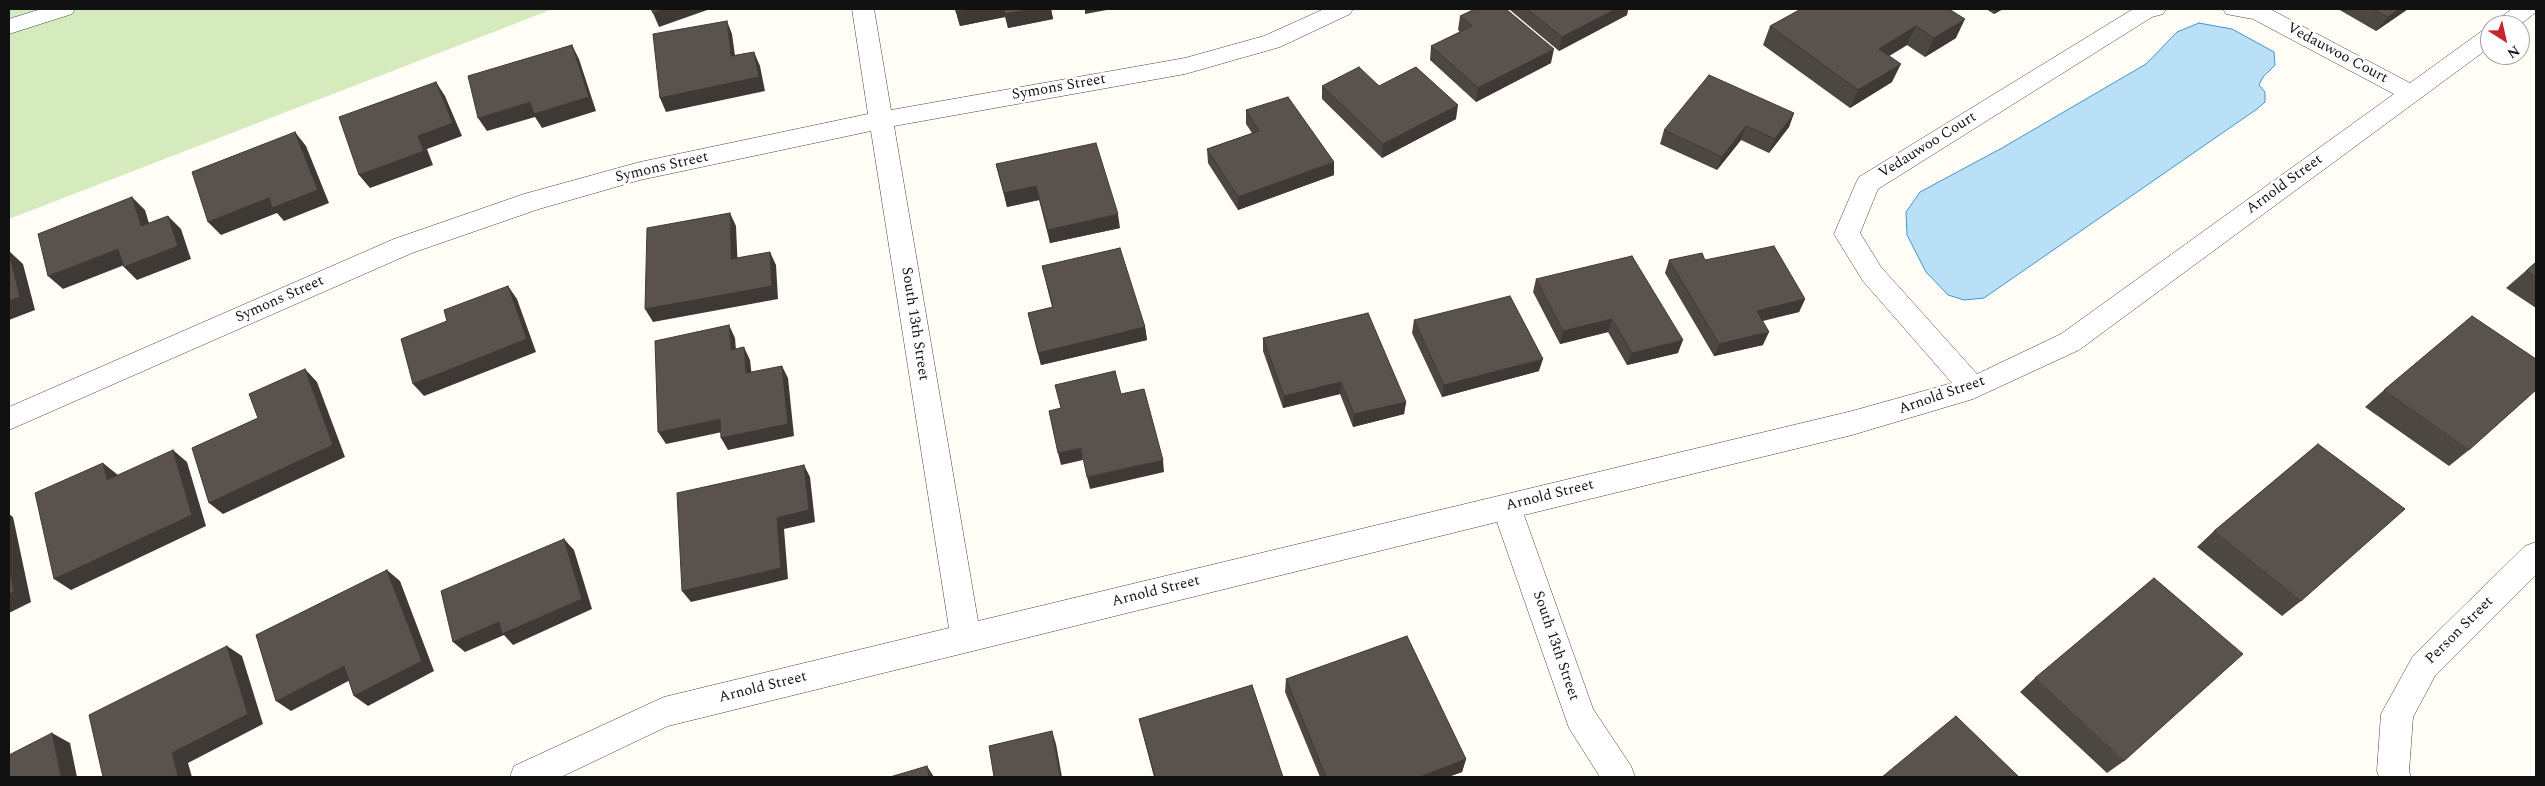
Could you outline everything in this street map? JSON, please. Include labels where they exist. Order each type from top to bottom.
[{"type":"street","points":[[9,28],[64,9]]},
{"type":"street","name":"South 13th Street","points":[[863,9],[966,639]]},
{"type":"street","name":"Symons Street","points":[[9,419],[403,246],[533,201],[640,171],[881,120],[1185,66],[1272,42],[1342,9]]},
{"type":"street","name":"Vedauwoo Court","points":[[1973,388],[1872,274],[1847,234],[1868,183],[2144,12],[2155,9]]},
{"type":"street","name":"Vedauwoo Court","points":[[2234,9],[2258,12],[2410,93]]},
{"type":"street","name":"Arnold Street","points":[[526,777],[664,712],[1896,412],[1973,388],[2070,342],[2480,43]]},
{"type":"street","name":"South 13th Street","points":[[1506,507],[1580,717],[1619,777]]},
{"type":"street","name":"Person Street","points":[[2395,777],[2393,771],[2397,714],[2424,666],[2536,555]]},
{"type":"green space","points":[[9,9],[553,9],[9,219]]},
{"type":"water","points":[[2199,23],[2232,29],[2274,52],[2275,65],[2263,77],[2259,85],[2265,92],[2265,102],[1984,298],[1964,300],[1948,295],[1926,272],[1907,235],[1906,212],[1920,192],[2002,148],[2146,64],[2177,32]]},
{"type":"building","points":[[651,9],[664,9],[653,13]]},
{"type":"building","points":[[956,9],[971,9],[956,12]]},
{"type":"building","points":[[1004,9],[1032,9],[1005,14]]},
{"type":"building","points":[[1475,9],[1506,9],[1554,49],[1478,88],[1431,46],[1472,26],[1460,16]]},
{"type":"building","points":[[1527,9],[1616,9],[1562,37]]},
{"type":"building","points":[[1801,9],[1949,9],[1965,19],[1934,38],[1916,26],[1879,49],[1901,64],[1858,90],[1770,26]]},
{"type":"building","points":[[2373,9],[2399,9],[2388,17]]},
{"type":"building","points":[[727,21],[731,56],[754,52],[759,77],[660,98],[653,34]]},
{"type":"building","points":[[572,45],[589,97],[534,114],[530,102],[478,118],[468,76]]},
{"type":"building","points":[[1359,67],[1379,86],[1416,67],[1458,105],[1383,144],[1322,86]]},
{"type":"building","points":[[1709,75],[1794,113],[1775,139],[1746,126],[1722,157],[1664,130]]},
{"type":"building","points":[[436,82],[453,123],[418,136],[424,151],[359,175],[339,117]]},
{"type":"building","points":[[1288,97],[1334,162],[1238,197],[1207,149],[1259,131],[1246,110]]},
{"type":"building","points":[[295,132],[318,190],[272,208],[269,198],[208,222],[192,172]]},
{"type":"building","points":[[1096,143],[1118,214],[1048,230],[1036,186],[1004,193],[996,164]]},
{"type":"building","points":[[132,197],[141,226],[168,216],[178,246],[124,267],[118,249],[48,276],[38,234]]},
{"type":"building","points":[[730,213],[731,259],[770,252],[772,286],[645,309],[647,228]]},
{"type":"building","points":[[1774,246],[1805,299],[1757,311],[1769,332],[1719,344],[1669,260],[1702,253],[1705,260]]},
{"type":"building","points":[[1120,248],[1145,327],[1038,353],[1028,313],[1053,307],[1042,266]]},
{"type":"building","points":[[9,252],[20,297],[9,301]]},
{"type":"building","points":[[1632,256],[1683,340],[1632,353],[1612,319],[1563,331],[1536,279]]},
{"type":"building","points":[[2536,262],[2536,277],[2526,271]]},
{"type":"building","points":[[508,286],[527,339],[413,384],[401,339],[447,321],[444,310]]},
{"type":"building","points":[[1510,296],[1543,359],[1444,385],[1414,320]]},
{"type":"building","points":[[1368,313],[1406,402],[1354,414],[1341,382],[1284,396],[1263,338]]},
{"type":"building","points":[[2472,316],[2536,359],[2536,390],[2469,450],[2384,390]]},
{"type":"building","points":[[729,325],[731,350],[744,347],[746,373],[782,366],[788,424],[721,438],[720,419],[658,432],[655,341]]},
{"type":"building","points":[[305,369],[333,445],[209,503],[192,448],[258,418],[249,394]]},
{"type":"building","points":[[1115,371],[1121,394],[1144,389],[1163,460],[1087,477],[1081,448],[1058,453],[1049,411],[1061,408],[1055,385]]},
{"type":"building","points":[[2318,444],[2405,509],[2301,601],[2214,531]]},
{"type":"building","points":[[173,450],[192,515],[54,579],[35,493],[103,463],[107,480]]},
{"type":"building","points":[[804,465],[809,510],[777,518],[781,568],[682,591],[677,493]]},
{"type":"building","points":[[564,539],[582,599],[502,634],[499,622],[453,642],[441,591]]},
{"type":"building","points":[[9,567],[14,592],[9,594]]},
{"type":"building","points":[[387,570],[422,661],[354,696],[344,666],[276,701],[256,635]]},
{"type":"building","points":[[2154,578],[2243,654],[2124,761],[2035,678]]},
{"type":"building","points":[[1407,636],[1466,759],[1420,777],[1326,777],[1286,679]]},
{"type":"building","points":[[227,646],[248,714],[172,753],[178,777],[103,777],[89,715]]},
{"type":"building","points":[[1252,685],[1283,777],[1155,777],[1139,719]]},
{"type":"building","points":[[1956,716],[2019,777],[1882,777]]},
{"type":"building","points":[[1052,731],[1060,777],[994,777],[989,746]]},
{"type":"building","points":[[52,733],[61,777],[9,777],[9,755]]},
{"type":"building","points":[[927,766],[929,777],[890,777]]}]
